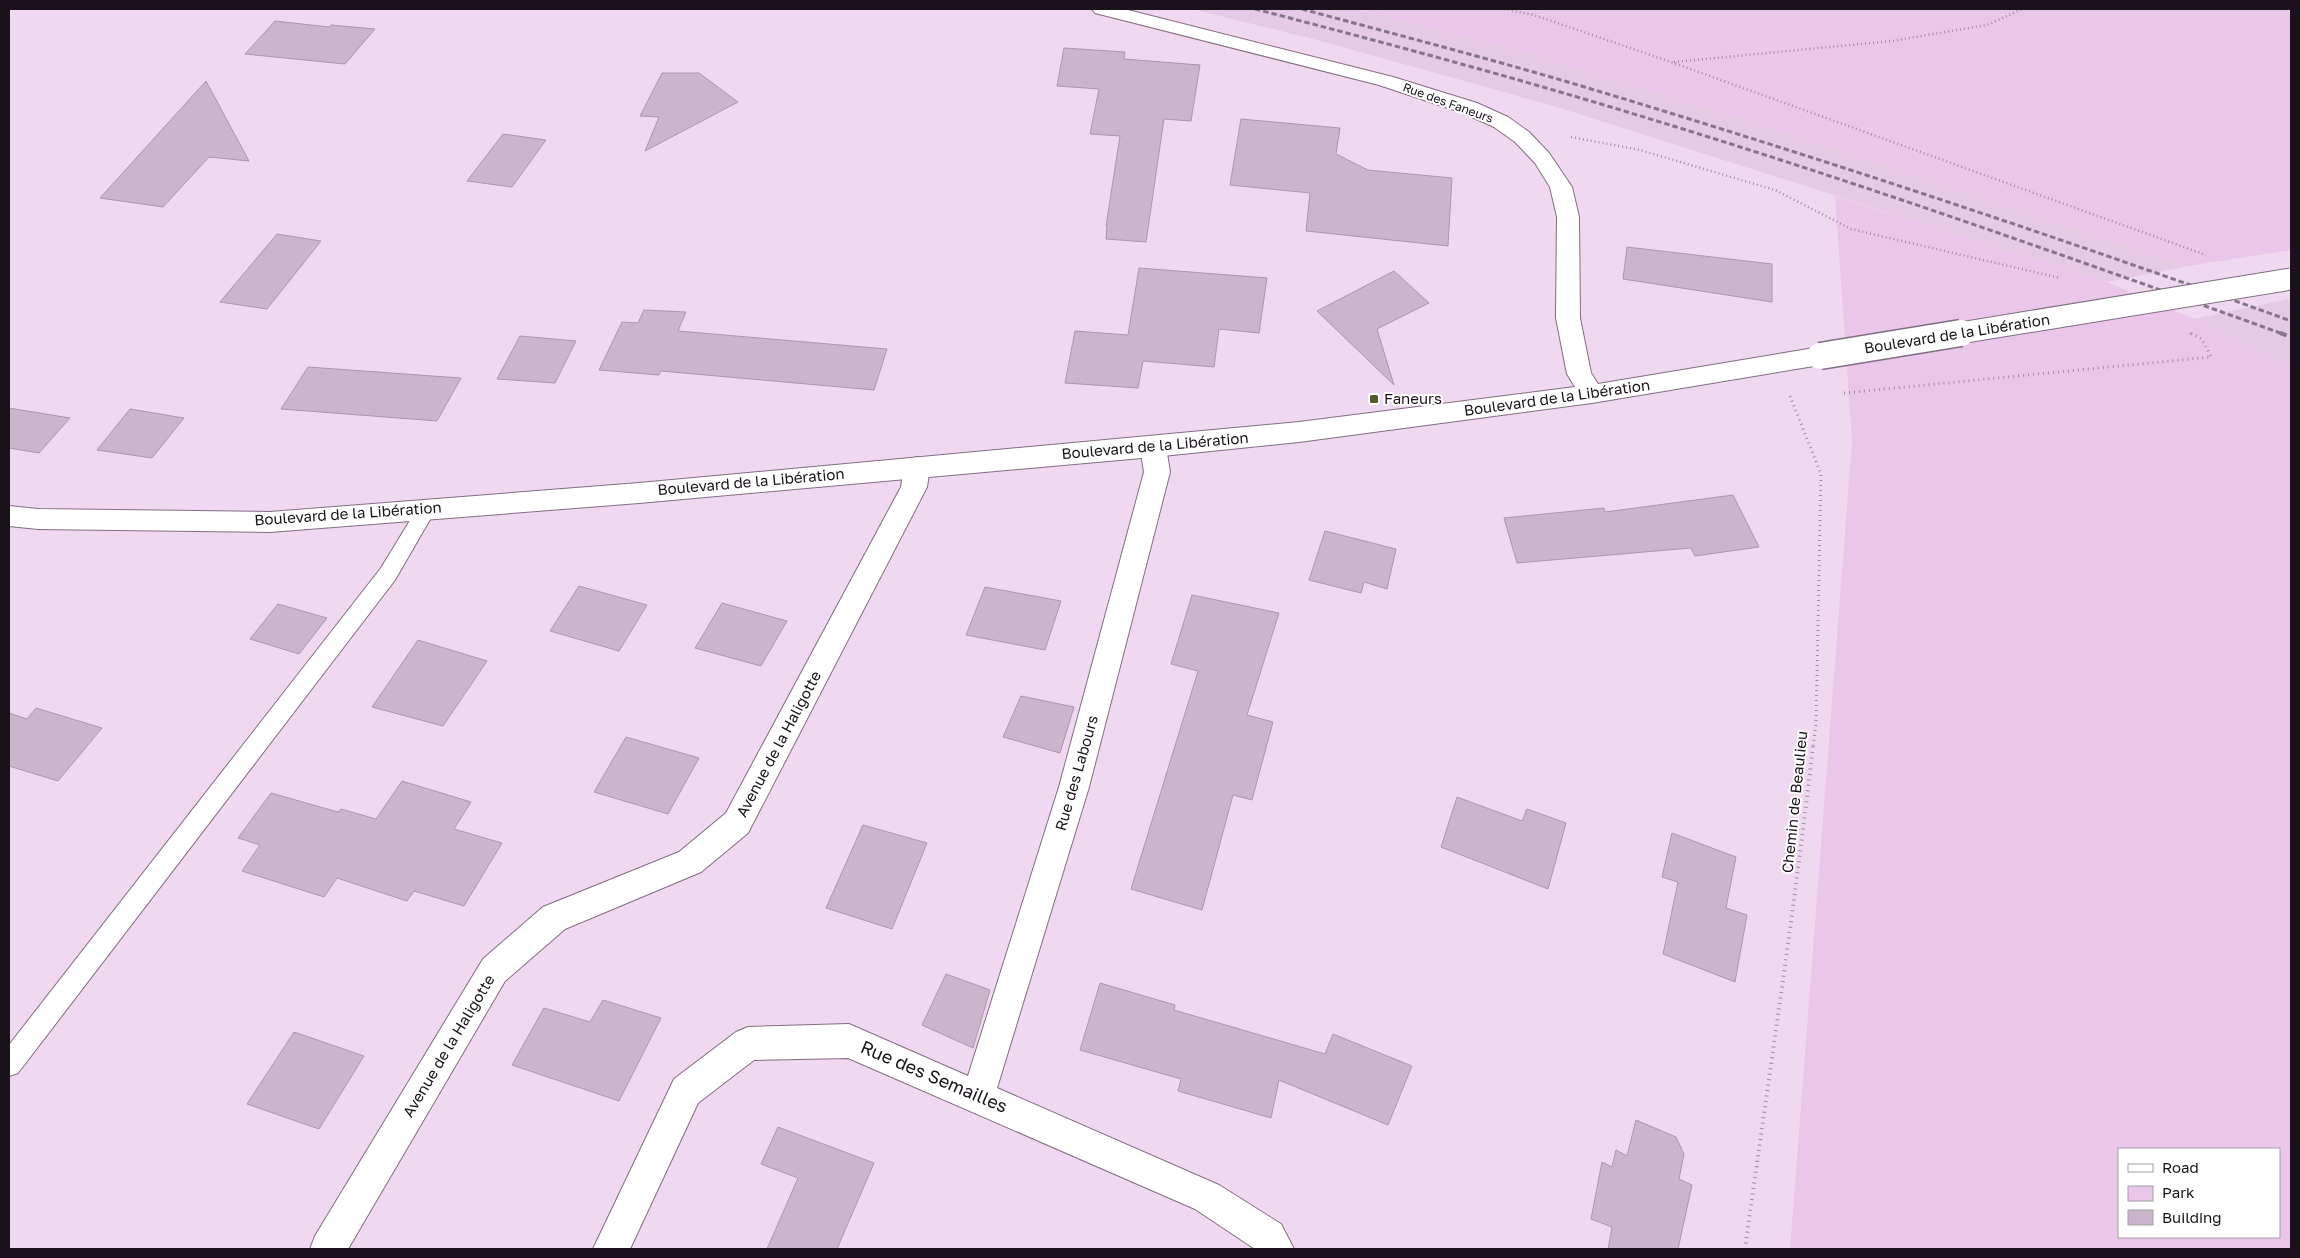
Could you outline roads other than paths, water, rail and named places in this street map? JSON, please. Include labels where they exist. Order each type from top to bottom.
[{"type":"street","name":"Rue des Faneurs","points":[[1102,9],[1386,81],[1470,108],[1500,122],[1522,137],[1542,158],[1561,187],[1568,217],[1568,318],[1579,374],[1592,394]]},
{"type":"street","name":"Boulevard de la Libération","points":[[9,516],[38,519],[270,522],[639,493],[1154,447],[1309,431],[1592,394],[1778,362],[2291,280]]},
{"type":"street","name":"Rue des Labours","points":[[978,1096],[1074,788],[1156,472],[1154,447]]},
{"type":"street","name":"Avenue de la Haligotte","points":[[328,1249],[494,970],[554,918],[690,862],[737,823],[914,487],[917,467]]},
{"type":"street","name":"Rue des Semailles","points":[[611,1249],[686,1092],[748,1044],[849,1041],[1206,1197],[1268,1237],[1276,1249]]},
{"type":"lane","points":[[9,1064],[388,574],[427,509]]},
{"type":"railway","points":[[1255,9],[1598,103],[1807,168],[2125,277],[2283,334]]},
{"type":"railway","points":[[1302,9],[1544,75],[1758,140],[2114,258],[2291,321]]},
{"type":"railway","points":[[2280,333],[2291,337]]},
{"type":"place","name":"Faneurs","points":[[1374,399]]}]
